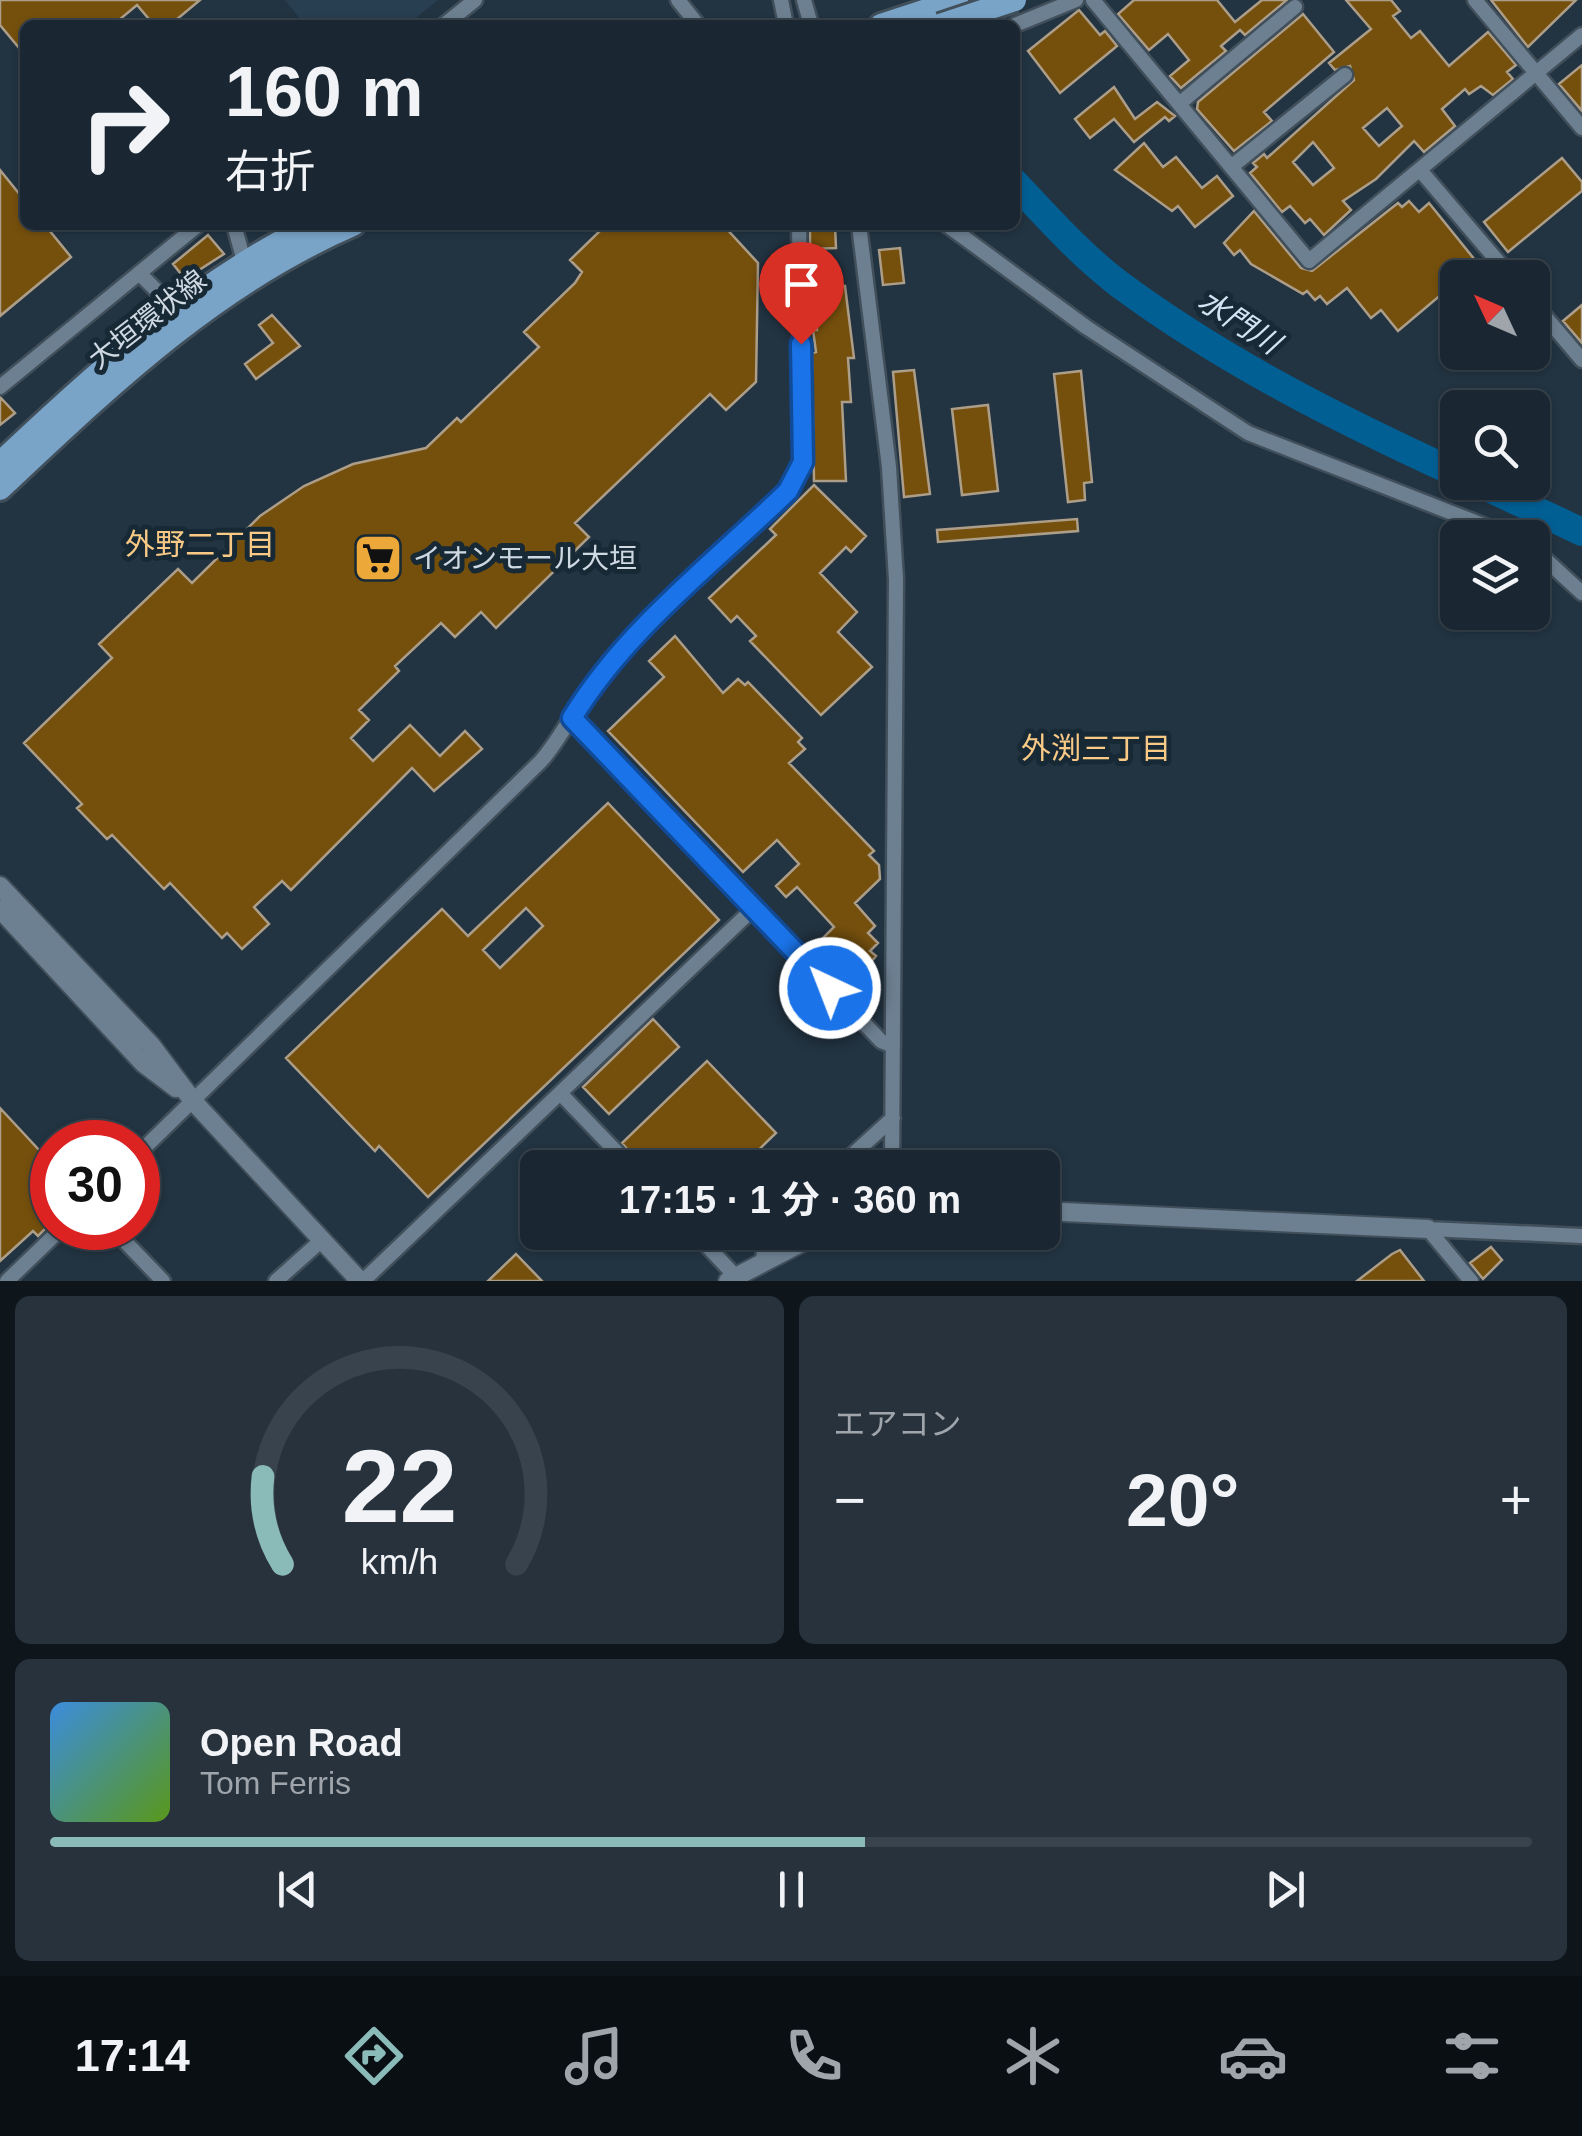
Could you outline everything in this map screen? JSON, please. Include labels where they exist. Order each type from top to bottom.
[{"type":"main road","points":[[896,20],[957,0]]},
{"type":"main road","points":[[955,20],[1015,0]]},
{"type":"main road","name":"大垣環状線","points":[[0,463],[119,352],[174,308],[244,261],[302,230]]},
{"type":"main road","name":"大垣環状線","points":[[0,489],[131,366],[187,322],[274,265],[343,230]]},
{"type":"street","points":[[450,20],[475,0]]},
{"type":"street","points":[[678,0],[694,20]]},
{"type":"street","points":[[1020,24],[1076,0]]},
{"type":"street","points":[[1092,0],[1309,261],[1582,35]]},
{"type":"street","points":[[1475,0],[1582,128]]},
{"type":"street","points":[[1179,104],[1295,7]]},
{"type":"street","points":[[1231,167],[1345,74]]},
{"type":"street","points":[[1420,170],[1497,260]]},
{"type":"street","points":[[0,386],[192,230]]},
{"type":"street","points":[[235,230],[244,261]]},
{"type":"street","points":[[160,1132],[541,761],[594,683],[620,654],[788,491],[803,462],[798,230]]},
{"type":"street","points":[[860,230],[889,467],[896,579],[892,1150]]},
{"type":"street","points":[[954,230],[1086,327],[1248,433],[1470,520]]},
{"type":"street","points":[[139,273],[174,308]]},
{"type":"street","points":[[1550,322],[1582,360]]},
{"type":"street","points":[[1550,564],[1582,593]]},
{"type":"street","points":[[572,718],[881,1041],[893,1046]]},
{"type":"street","points":[[0,886],[151,1045],[192,1100],[361,1281],[755,907]]},
{"type":"street","points":[[0,909],[143,1063],[192,1100]]},
{"type":"street","points":[[560,1093],[615,1150]]},
{"type":"street","points":[[858,1150],[893,1118]]},
{"type":"street","points":[[1060,1212],[1582,1236]]},
{"type":"street","points":[[1428,1229],[1471,1281]]},
{"type":"street","points":[[276,1281],[322,1239]]},
{"type":"street","points":[[7,1281],[39,1250]]},
{"type":"street","points":[[133,1250],[163,1281]]},
{"type":"street","points":[[709,1250],[734,1279],[784,1250]]},
{"type":"street","points":[[763,1260],[764,1250]]},
{"type":"shaded area","points":[[285,0],[438,0],[413,20],[301,20]]},
{"type":"building","points":[[0,0],[200,0],[176,20],[150,20],[137,5],[119,20],[20,20],[20,49],[0,25]]},
{"type":"building","points":[[1134,0],[1217,0],[1235,22],[1262,0],[1287,0],[1245,35],[1240,30],[1221,46],[1226,51],[1181,88],[1170,76],[1189,60],[1168,34],[1149,50],[1118,14]]},
{"type":"building","points":[[1346,0],[1391,0],[1400,11],[1393,16],[1411,38],[1420,31],[1449,66],[1488,32],[1516,65],[1507,72],[1513,79],[1493,95],[1481,86],[1469,94],[1465,89],[1442,109],[1455,126],[1424,152],[1414,141],[1376,179],[1343,201],[1351,210],[1324,235],[1310,219],[1305,223],[1290,206],[1282,212],[1250,173],[1257,167],[1253,163],[1264,154],[1267,158],[1354,80],[1350,66],[1335,70],[1329,63],[1371,29]],"holes":[[[1387,108],[1402,126],[1379,146],[1363,128]],[[1313,142],[1334,168],[1313,185],[1293,162]]]},
{"type":"building","points":[[1491,0],[1576,0],[1528,47]]},
{"type":"building","points":[[1079,10],[1100,35],[1105,31],[1117,46],[1060,93],[1028,51]]},
{"type":"building","points":[[1303,14],[1334,52],[1264,112],[1272,121],[1234,151],[1197,109],[1198,102]]},
{"type":"building","points":[[1582,65],[1582,111],[1559,84]]},
{"type":"building","points":[[1114,87],[1135,119],[1157,102],[1175,116],[1169,121],[1165,117],[1134,142],[1114,119],[1090,138],[1075,119]]},
{"type":"building","points":[[1144,143],[1163,167],[1176,157],[1202,188],[1217,176],[1233,196],[1195,227],[1178,206],[1172,211],[1115,170]]},
{"type":"building","points":[[1562,158],[1582,182],[1582,191],[1508,252],[1484,222]]},
{"type":"building","points":[[0,170],[20,195],[20,230],[49,230],[71,257],[0,316]]},
{"type":"building","points":[[1409,201],[1419,212],[1429,203],[1475,260],[1440,260],[1440,296],[1398,331],[1381,310],[1371,318],[1347,288],[1327,304],[1320,296],[1315,300],[1307,291],[1303,294],[1251,264],[1240,250],[1234,255],[1224,243],[1254,211],[1301,268],[1312,271],[1398,203],[1402,207]]},
{"type":"building","points":[[601,230],[728,230],[758,263],[756,382],[726,410],[710,394],[575,523],[589,537],[496,628],[481,612],[455,637],[441,623],[395,666],[399,671],[359,710],[369,720],[351,738],[373,761],[410,725],[440,756],[465,731],[482,749],[434,791],[412,768],[291,890],[282,881],[254,907],[269,924],[242,949],[227,933],[222,938],[170,883],[164,889],[112,835],[107,839],[77,808],[82,804],[24,743],[112,658],[99,644],[178,569],[192,583],[260,516],[304,486],[353,464],[426,448],[457,418],[461,422],[539,347],[524,332],[575,283],[582,272],[570,260]]},
{"type":"building","points":[[810,230],[835,230],[836,248],[810,249]]},
{"type":"building","points":[[208,235],[224,254],[185,279],[173,264]]},
{"type":"building","points":[[900,248],[904,283],[883,285],[879,250]]},
{"type":"building","points":[[845,286],[854,358],[848,358],[851,402],[842,402],[846,481],[814,481],[812,353],[816,352],[813,330],[817,330],[819,316],[816,290]]},
{"type":"building","points":[[1582,305],[1582,343],[1563,321]]},
{"type":"building","points":[[272,315],[300,346],[256,379],[245,364],[273,343],[259,325]]},
{"type":"building","points":[[914,370],[930,494],[904,497],[893,372]]},
{"type":"building","points":[[1081,371],[1092,482],[1084,483],[1085,500],[1068,502],[1054,374]]},
{"type":"building","points":[[0,397],[15,413],[0,425]]},
{"type":"building","points":[[988,405],[998,491],[962,495],[952,409]]},
{"type":"building","points":[[814,485],[866,536],[851,552],[846,547],[820,573],[857,612],[838,632],[872,667],[821,715],[750,641],[756,636],[737,616],[731,622],[709,598],[776,535],[770,529]]},
{"type":"building","points":[[1077,519],[1078,531],[938,542],[937,530]]},
{"type":"building","points":[[675,636],[723,693],[738,679],[745,685],[748,682],[802,738],[798,742],[805,749],[789,763],[874,851],[869,855],[879,865],[880,879],[855,903],[875,926],[868,933],[878,943],[870,951],[876,956],[848,991],[810,951],[834,927],[797,887],[786,897],[776,886],[799,864],[777,840],[743,872],[608,731],[664,677],[649,661]]},
{"type":"building","points":[[608,803],[719,920],[428,1197],[379,1146],[375,1151],[286,1058],[442,909],[468,936]],"holes":[[[526,908],[543,926],[500,968],[483,950]]]},
{"type":"building","points":[[653,1019],[679,1047],[609,1114],[583,1087]]},
{"type":"building","points":[[707,1061],[776,1133],[759,1150],[628,1150],[622,1143]]},
{"type":"building","points":[[0,1108],[30,1140],[30,1234],[0,1261]]},
{"type":"building","points":[[1491,1247],[1502,1260],[1483,1279],[1470,1263]]},
{"type":"building","points":[[1400,1250],[1424,1281],[1357,1281],[1392,1254]]},
{"type":"building","points":[[516,1254],[542,1281],[488,1281]]},
{"type":"waterway","name":"水門川","points":[[1020,188],[1091,261],[1199,339],[1283,388],[1440,465]]},
{"type":"waterway","name":"水門川","points":[[1514,500],[1582,532]]},
{"type":"place","name":"イオンモール大垣","points":[[378,558]]},
{"type":"district","name":"外野二丁目","points":[[200,545]]},
{"type":"district","name":"外渕三丁目","points":[[1096,749]]},
{"type":"route","points":[[801,344],[803,462],[788,491],[620,654],[594,683],[572,718],[830,988]]}]
